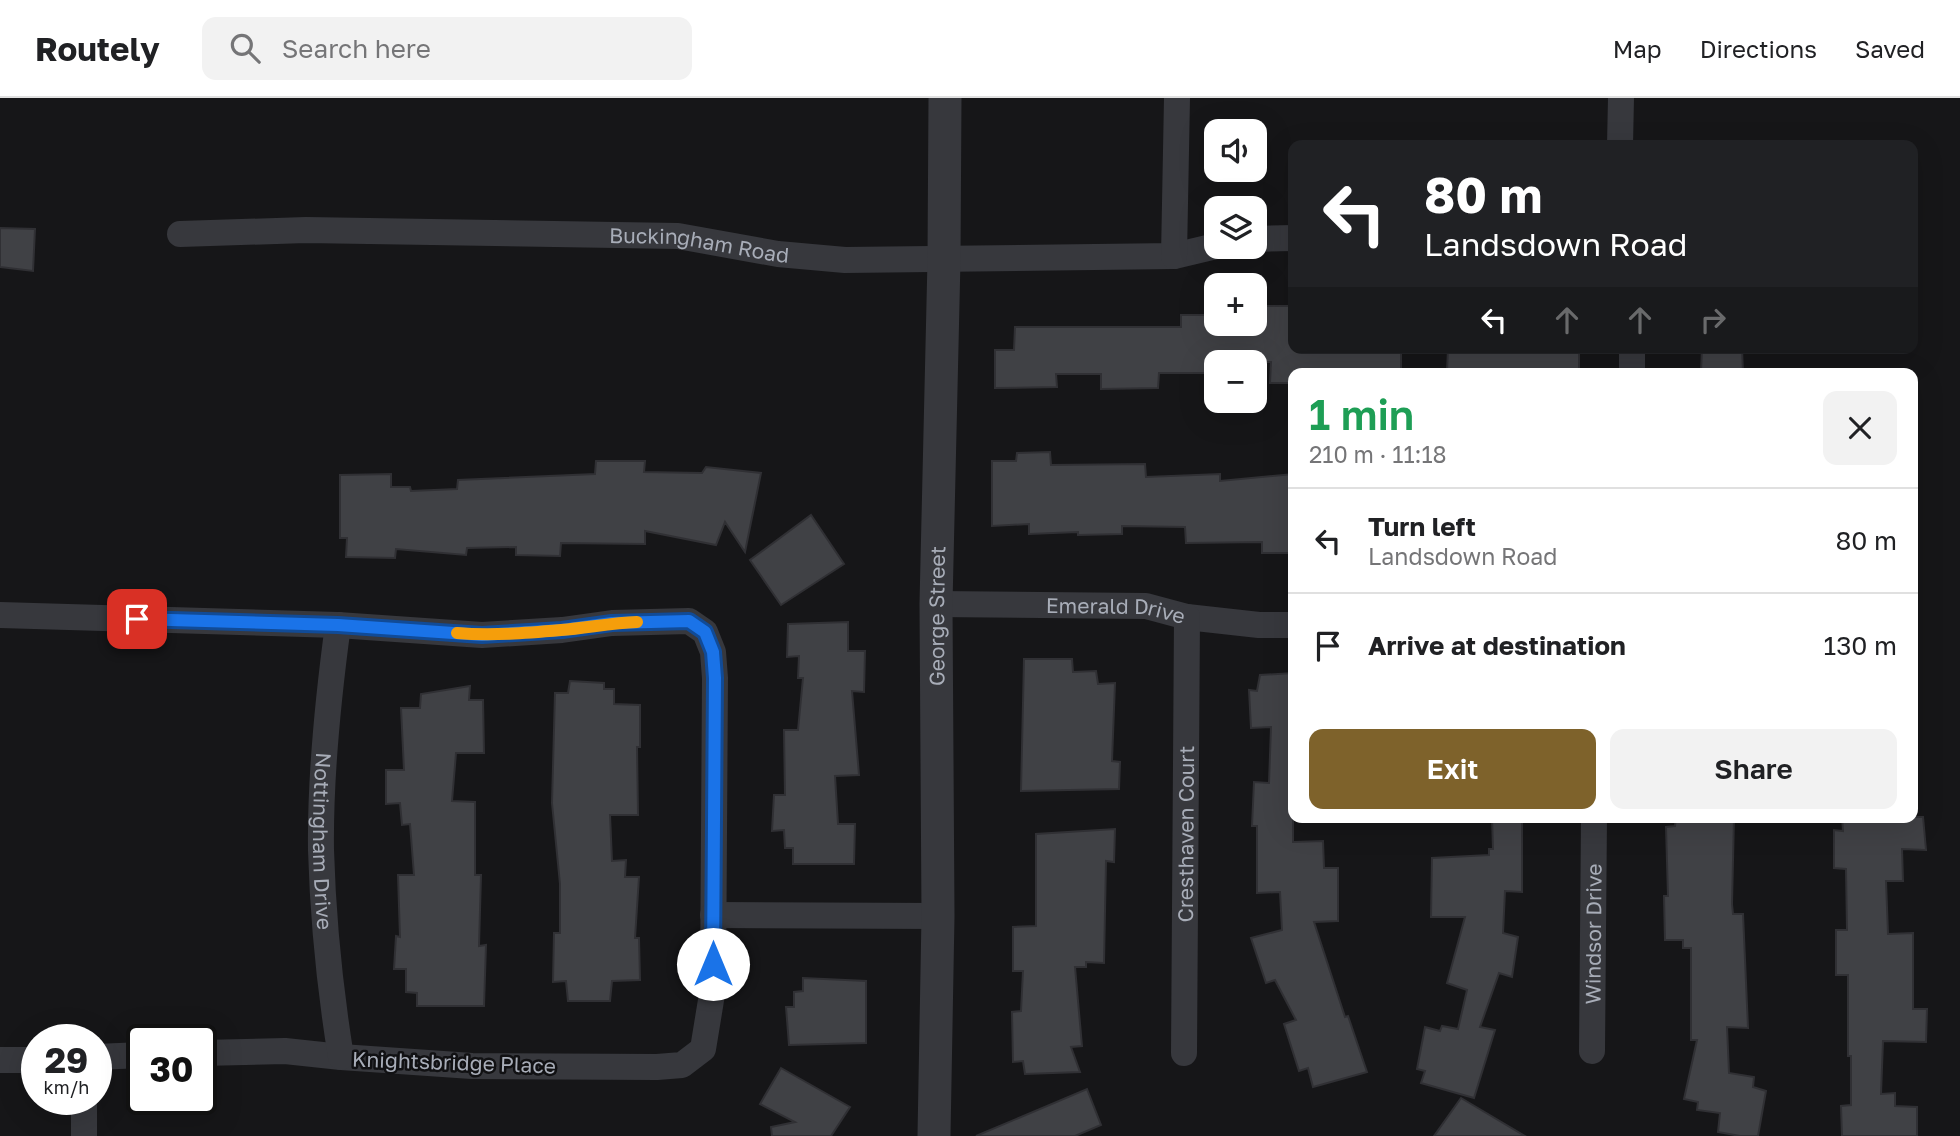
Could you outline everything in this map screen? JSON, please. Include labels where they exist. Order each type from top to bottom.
[{"type":"street","name":"George Street","points":[[934,1136],[938,916],[936,604],[945,98]]},
{"type":"street","points":[[1174,256],[1177,98]]},
{"type":"street","points":[[1620,140],[1621,98]]},
{"type":"street","name":"Buckingham Road","points":[[180,234],[306,230],[678,236],[778,254],[845,260],[1174,256],[1204,249]]},
{"type":"street","points":[[1267,239],[1288,238]]},
{"type":"street","name":"Emerald Drive","points":[[936,604],[1146,606],[1187,617],[1259,625],[1288,625]]},
{"type":"street","points":[[0,615],[338,625],[482,635],[562,630],[612,623],[689,621],[705,632],[713,652],[713,915],[938,916]]},
{"type":"street","name":"Cresthaven Court","points":[[1184,1053],[1187,617]]},
{"type":"street","name":"Nottingham Drive","points":[[338,625],[327,709],[321,849],[330,990],[341,1057]]},
{"type":"street","name":"Windsor Drive","points":[[1592,1051],[1594,823]]},
{"type":"street","name":"Knightsbridge Place","points":[[217,1053],[285,1051],[471,1066],[682,1065],[703,1049],[713,988],[713,915]]},
{"type":"street","points":[[0,1060],[21,1060]]},
{"type":"street","points":[[84,1115],[84,1136]]},
{"type":"building","points":[[0,228],[35,229],[33,271],[0,267]]},
{"type":"building","points":[[1267,306],[1288,306],[1288,354],[1401,354],[1401,368],[1288,368],[1288,383],[1270,383],[1271,362],[1267,362],[1267,350],[1204,350],[1204,373],[1159,373],[1158,388],[1101,389],[1101,374],[1056,374],[1057,387],[995,388],[995,350],[1014,350],[1015,327],[1181,327],[1181,315],[1204,315],[1204,336],[1267,336]]},
{"type":"building","points":[[1448,354],[1579,354],[1579,368],[1447,368]]},
{"type":"building","points":[[1702,354],[1742,354],[1743,368],[1701,368]]},
{"type":"building","points":[[1050,452],[1051,465],[1145,464],[1146,477],[1220,474],[1220,481],[1288,474],[1288,553],[1262,553],[1262,542],[1186,543],[1185,527],[1122,526],[1122,534],[1078,535],[1078,532],[1029,534],[1029,524],[992,526],[992,461],[1016,461],[1017,453]]},
{"type":"building","points":[[596,461],[645,461],[644,472],[702,473],[706,467],[761,473],[745,552],[725,522],[716,545],[645,531],[645,544],[561,543],[560,556],[516,555],[516,547],[467,548],[466,555],[396,549],[395,558],[346,557],[347,538],[340,538],[340,475],[391,474],[391,487],[410,487],[411,491],[457,489],[458,480],[595,474]]},
{"type":"building","points":[[811,515],[844,564],[781,605],[750,560]]},
{"type":"building","points":[[848,622],[848,651],[865,651],[864,692],[852,691],[859,775],[835,776],[838,824],[855,824],[854,864],[793,864],[793,848],[785,848],[784,830],[772,831],[774,795],[785,795],[784,730],[798,730],[803,678],[798,678],[799,656],[787,657],[788,624]]},
{"type":"building","points":[[1024,659],[1072,659],[1073,672],[1096,671],[1098,684],[1115,683],[1112,761],[1120,762],[1119,789],[1021,791]]},
{"type":"building","points":[[1288,673],[1288,823],[1293,823],[1293,842],[1323,841],[1324,868],[1338,868],[1338,921],[1314,922],[1345,1017],[1348,1016],[1367,1072],[1313,1087],[1308,1068],[1299,1071],[1284,1024],[1296,1020],[1275,980],[1266,983],[1251,938],[1282,930],[1280,892],[1257,893],[1257,826],[1252,826],[1254,782],[1269,783],[1271,727],[1251,728],[1249,690],[1257,691],[1260,675]]},
{"type":"building","points":[[570,681],[604,683],[604,689],[614,689],[614,704],[640,705],[640,747],[637,747],[638,815],[610,815],[612,861],[626,860],[625,877],[639,877],[635,938],[639,938],[640,980],[612,981],[610,1001],[568,1001],[566,981],[553,982],[554,933],[560,933],[560,884],[552,803],[555,693],[568,693]]},
{"type":"building","points":[[470,686],[469,700],[483,700],[484,753],[456,753],[452,801],[475,802],[475,875],[481,875],[479,946],[486,945],[484,1006],[417,1006],[417,993],[406,992],[406,969],[394,969],[396,936],[400,937],[398,875],[414,875],[410,824],[402,825],[400,803],[386,804],[386,770],[404,770],[401,708],[420,708],[421,694]]},
{"type":"building","points":[[1918,817],[1923,817],[1926,850],[1902,849],[1903,881],[1886,881],[1888,934],[1913,933],[1913,1009],[1927,1009],[1926,1042],[1883,1041],[1881,1094],[1895,1093],[1895,1106],[1917,1107],[1917,1136],[1842,1136],[1841,1106],[1851,1105],[1851,1056],[1848,1056],[1848,975],[1836,975],[1836,930],[1847,930],[1846,869],[1834,868],[1834,830],[1843,831],[1842,823],[1918,823]]},
{"type":"building","points":[[1492,823],[1522,823],[1522,892],[1505,891],[1503,933],[1518,937],[1512,977],[1499,973],[1480,1027],[1495,1030],[1474,1098],[1421,1083],[1425,1071],[1417,1069],[1425,1027],[1440,1031],[1442,1026],[1458,1029],[1467,990],[1447,983],[1465,917],[1431,917],[1432,858],[1489,855],[1489,849],[1493,849]]},
{"type":"building","points":[[1675,823],[1734,823],[1732,904],[1733,914],[1743,914],[1748,1028],[1727,1027],[1729,1073],[1754,1077],[1753,1087],[1766,1091],[1758,1136],[1718,1132],[1720,1113],[1697,1110],[1698,1102],[1684,1099],[1697,1040],[1691,1040],[1691,948],[1683,948],[1683,940],[1665,940],[1664,896],[1668,896],[1666,827],[1675,826]]},
{"type":"building","points":[[1115,829],[1114,862],[1106,861],[1104,963],[1086,962],[1086,967],[1075,967],[1082,1046],[1071,1047],[1080,1072],[1025,1074],[1023,1061],[1013,1062],[1012,1012],[1021,1011],[1023,971],[1013,971],[1013,927],[1036,926],[1036,834]]},
{"type":"building","points":[[803,978],[866,981],[866,1043],[789,1045],[786,1007],[794,1007],[794,992],[803,991]]},
{"type":"building","points":[[781,1068],[850,1107],[831,1136],[772,1136],[771,1127],[795,1122],[760,1104]]},
{"type":"building","points":[[1087,1089],[1101,1125],[1075,1136],[976,1136]]},
{"type":"building","points":[[1461,1098],[1525,1136],[1434,1136]]},
{"type":"slow traffic","points":[[457,633],[482,635],[637,622]]},
{"type":"route","points":[[137,619],[338,625],[482,635],[562,630],[612,623],[689,621],[705,632],[713,652],[715,678],[713,964]]}]
